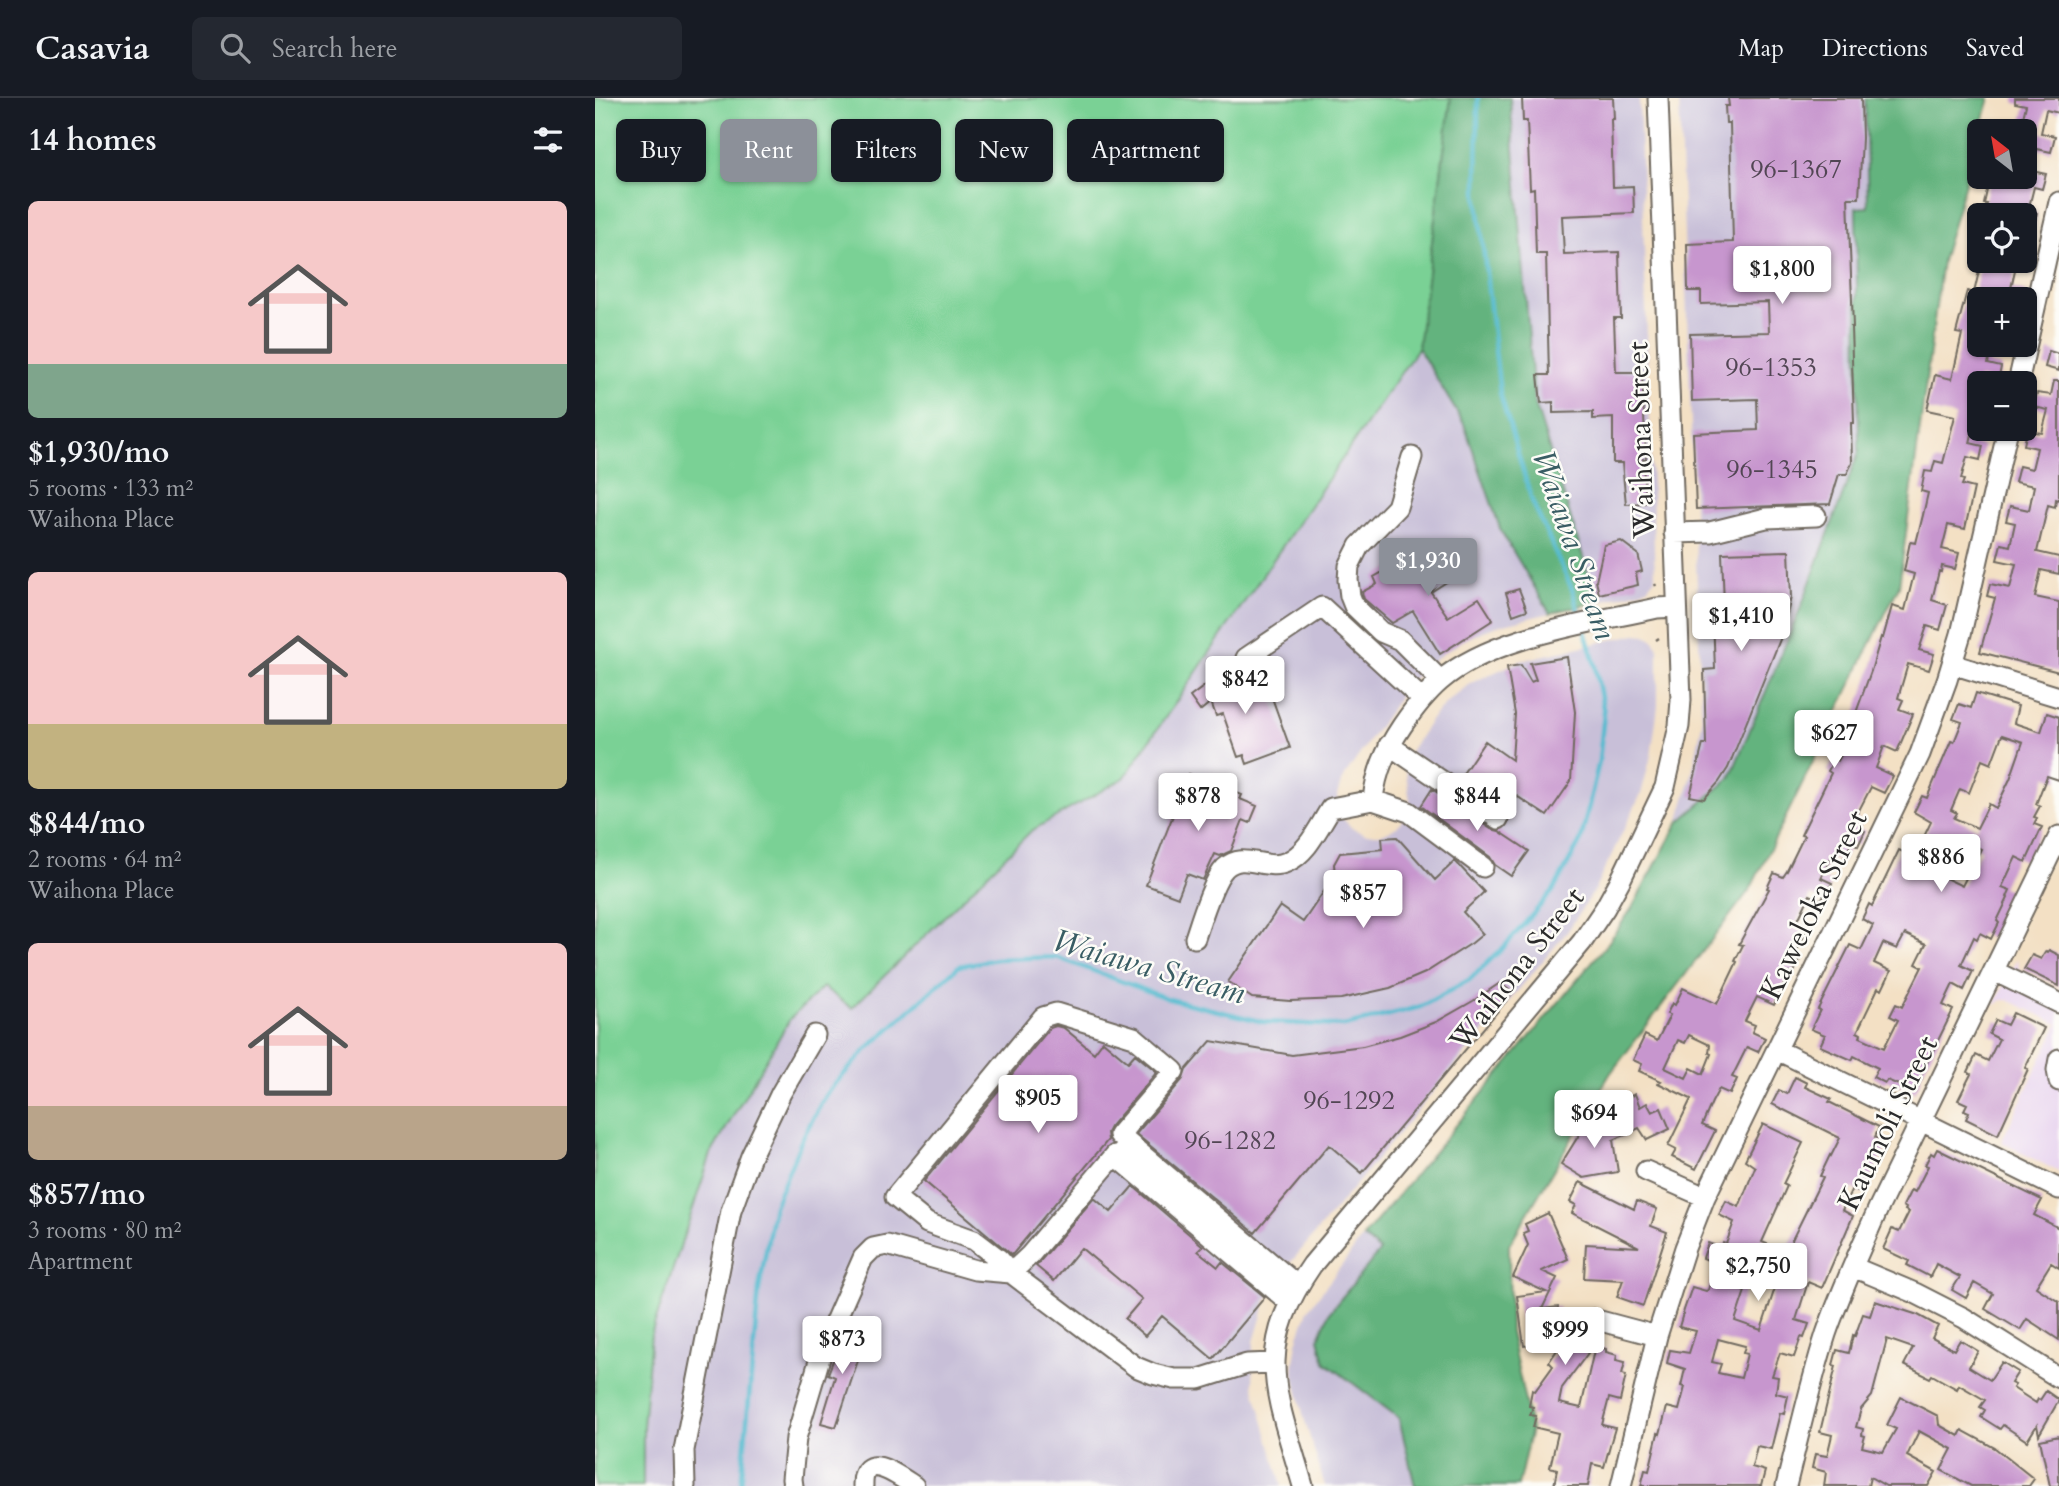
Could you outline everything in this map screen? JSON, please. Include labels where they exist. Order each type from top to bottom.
[{"type":"street","name":"Waihona Street","points":[[1303,1486],[1279,1405],[1274,1363],[1278,1333],[1293,1294],[1312,1265],[1582,942],[1621,879],[1665,787],[1674,750],[1681,700],[1658,98]]},
{"type":"street","points":[[2021,371],[2059,202]]},
{"type":"street","name":"Kaweloka Street","points":[[1621,1486],[1657,1336],[1685,1248],[1705,1197],[1920,754],[1952,664],[2005,441]]},
{"type":"street","points":[[1412,457],[1397,507],[1359,546],[1349,566],[1350,596],[1354,606],[1381,632],[1400,640],[1440,680]]},
{"type":"street","points":[[1674,533],[1710,532],[1766,517],[1816,516]]},
{"type":"street","points":[[1254,680],[1246,658],[1322,607],[1422,699]]},
{"type":"street","points":[[1373,800],[1375,779],[1389,745],[1422,699],[1454,670],[1504,645],[1657,608],[1677,607]]},
{"type":"street","points":[[1952,664],[2059,697]]},
{"type":"street","points":[[1389,745],[1498,819]]},
{"type":"street","points":[[1195,938],[1217,879],[1224,869],[1234,862],[1246,859],[1276,866],[1289,862],[1307,846],[1331,808],[1373,800],[1409,812],[1483,867]]},
{"type":"street","name":"Kaumoli Street","points":[[1786,1486],[1826,1336],[1853,1266],[2059,836]]},
{"type":"street","points":[[1994,971],[2059,1003]]},
{"type":"street","points":[[1274,1363],[1247,1364],[1199,1379],[1174,1380],[1136,1367],[1011,1273],[999,1259],[974,1240],[927,1223],[895,1197],[1043,1017],[1056,1013],[1134,1037],[1174,1071],[1119,1135],[1293,1294]]},
{"type":"street","points":[[685,1486],[684,1450],[731,1212],[751,1156],[781,1093],[815,1035]]},
{"type":"street","points":[[1777,1050],[2059,1189]]},
{"type":"street","points":[[2059,1059],[2059,1081]]},
{"type":"street","points":[[793,1486],[796,1438],[822,1351],[863,1258],[873,1248],[887,1245],[975,1269],[1011,1273],[1030,1255],[1115,1155],[1293,1294]]},
{"type":"street","points":[[1646,1171],[1705,1197]]},
{"type":"street","points":[[1853,1266],[1963,1318],[2059,1378]]},
{"type":"street","points":[[1593,1319],[1657,1336]]},
{"type":"street","points":[[863,1486],[863,1478],[868,1469],[877,1466],[889,1469],[914,1486]]},
{"type":"shaded area","points":[[1510,98],[1639,98],[1655,578],[1641,591],[1597,602],[1534,400]]},
{"type":"shaded area","points":[[1679,98],[1865,98],[1868,208],[1856,209],[1859,451],[1801,607],[1730,778],[1678,823],[1691,778],[1702,723]]},
{"type":"shaded area","points":[[1418,348],[1464,424],[1501,531],[1550,613],[1481,632],[1441,655],[1419,673],[1404,690],[1342,780],[1337,795],[1343,819],[1353,829],[1365,834],[1382,834],[1397,827],[1410,802],[1405,766],[1411,750],[1431,719],[1471,683],[1520,661],[1636,634],[1646,635],[1654,640],[1658,648],[1658,706],[1651,756],[1641,794],[1594,891],[1567,932],[1287,1267],[1266,1301],[1254,1342],[1253,1385],[1282,1486],[643,1486],[643,1427],[651,1335],[711,1154],[790,1019],[823,987],[852,1008],[1031,831],[1124,778]]},
{"type":"shaded area","points":[[2017,959],[2019,970],[2059,991],[2059,1172],[2001,1142],[2058,1024],[2008,1000],[2002,1000],[1994,1006]]},
{"type":"shaded area","points":[[1363,1237],[1380,1251],[1329,1313],[1349,1381],[1399,1418],[1415,1486],[1325,1486],[1296,1385],[1293,1369],[1297,1342],[1308,1310]]},
{"type":"green space","points":[[595,98],[1451,98],[1418,348],[1124,778],[1031,831],[852,1008],[823,987],[790,1019],[711,1154],[651,1335],[643,1427],[643,1486],[595,1486]]},
{"type":"green space","points":[[1451,98],[1510,98],[1534,400],[1597,602],[1550,613],[1501,531],[1464,424],[1418,348]]},
{"type":"green space","points":[[1865,98],[1990,98],[1984,119],[1967,119],[1967,176],[1942,261],[1899,586],[1751,888],[1610,1074],[1509,1245],[1510,1332],[1531,1429],[1518,1486],[1415,1486],[1399,1418],[1325,1362],[1319,1338],[1329,1313],[1380,1251],[1363,1237],[1608,943],[1632,908],[1678,823],[1730,778],[1801,607],[1859,451],[1856,208],[1868,207]]},
{"type":"building","points":[[1522,98],[1613,98],[1613,187],[1633,186],[1634,213],[1562,216],[1564,254],[1619,252],[1621,318],[1614,318],[1616,372],[1642,372],[1645,503],[1626,504],[1622,463],[1613,463],[1613,418],[1593,419],[1593,412],[1553,413],[1553,402],[1541,403],[1538,375],[1549,375],[1546,254],[1536,254],[1534,188],[1530,189],[1527,121],[1523,121]]},
{"type":"building","points":[[1728,98],[1861,98],[1859,198],[1848,198],[1853,327],[1852,463],[1847,474],[1839,474],[1830,504],[1696,509],[1693,433],[1758,430],[1757,399],[1692,401],[1690,334],[1769,332],[1768,302],[1701,304],[1701,291],[1688,291],[1687,244],[1733,242],[1730,123],[1726,123],[1725,106],[1729,106]]},
{"type":"building","points":[[2015,98],[2059,98],[2059,113],[2046,110],[2041,133],[2055,136],[2051,152],[2037,149],[2037,119],[2023,119],[2026,105],[2015,103]]},
{"type":"building","points":[[2037,172],[2046,174],[2042,189],[2037,188]]},
{"type":"building","points":[[1987,189],[2034,189],[2030,203],[1984,203]]},
{"type":"building","points":[[1979,273],[2014,273],[2011,287],[1975,287]]},
{"type":"building","points":[[1967,291],[1967,357],[1989,357],[1988,364],[2001,367],[2000,371],[1967,371],[1967,441],[1983,446],[1980,460],[1967,457],[1961,479],[1964,480],[1962,485],[1974,488],[1965,529],[1948,525],[1942,549],[1959,553],[1955,569],[1942,566],[1941,572],[1939,571],[1932,600],[1947,605],[1940,630],[1927,626],[1919,650],[1934,654],[1929,670],[1908,664],[1898,698],[1903,700],[1899,709],[1913,714],[1897,752],[1884,746],[1876,768],[1893,776],[1884,793],[1871,787],[1855,818],[1862,822],[1859,828],[1865,831],[1858,846],[1852,842],[1842,862],[1831,857],[1821,878],[1832,883],[1827,894],[1821,900],[1810,895],[1797,922],[1808,928],[1794,957],[1800,960],[1793,974],[1790,973],[1774,1005],[1757,997],[1745,1021],[1755,1025],[1752,1032],[1765,1038],[1758,1052],[1747,1047],[1732,1077],[1737,1079],[1730,1094],[1719,1089],[1712,1102],[1702,1125],[1715,1131],[1696,1169],[1672,1157],[1676,1150],[1668,1146],[1691,1099],[1639,1071],[1642,1064],[1633,1060],[1645,1035],[1657,1041],[1670,1015],[1667,1014],[1672,1003],[1675,1005],[1683,988],[1717,1004],[1737,962],[1735,961],[1743,945],[1739,944],[1769,889],[1767,888],[1774,873],[1783,877],[1787,871],[1831,773],[1828,771],[1834,759],[1838,761],[1850,738],[1844,735],[1851,720],[1853,721],[1892,606],[1905,610],[1914,574],[1904,571],[1910,542],[1916,543],[1928,493],[1921,491],[1925,471],[1932,472],[1935,461],[1943,463],[1955,416],[1927,410],[1935,375],[1952,379],[1962,334],[1956,333]],"holes":[[[1689,1035],[1710,1045],[1711,1054],[1703,1074],[1691,1068],[1686,1078],[1665,1068],[1678,1040],[1685,1043]]]},
{"type":"building","points":[[2049,351],[2059,354],[2059,371],[2045,367]]},
{"type":"building","points":[[2054,381],[2059,381],[2059,500],[2056,499],[2055,507],[2048,505],[2037,552],[2059,557],[2059,574],[2041,570],[2035,597],[2059,602],[2059,672],[1980,652],[1995,598],[1987,596],[1990,584],[2010,588],[2016,564],[1997,560],[2001,544],[2010,546],[2015,523],[2006,521],[2010,506],[2029,510],[2034,486],[2015,482],[2019,466],[2032,469],[2037,448],[2024,445],[2025,441],[2037,441],[2037,432],[2042,433],[2048,410],[2037,408],[2037,393],[2051,395]]},
{"type":"building","points":[[1621,541],[1638,554],[1642,571],[1636,573],[1638,585],[1599,594],[1596,581],[1604,545]]},
{"type":"building","points":[[1458,542],[1473,565],[1431,592],[1448,617],[1479,598],[1493,620],[1440,654],[1413,611],[1392,623],[1364,599],[1362,592],[1377,584],[1374,577],[1397,564],[1400,570],[1413,563],[1417,568]]},
{"type":"building","points":[[1789,551],[1791,597],[1783,632],[1728,768],[1704,799],[1690,796],[1703,744],[1706,744],[1704,670],[1715,669],[1713,618],[1708,618],[1707,604],[1724,604],[1722,553]]},
{"type":"building","points":[[1519,589],[1527,610],[1513,615],[1506,593]]},
{"type":"building","points":[[1567,657],[1575,712],[1571,781],[1547,816],[1509,791],[1500,805],[1460,778],[1485,741],[1512,760],[1515,714],[1507,667],[1521,665],[1531,682],[1536,680],[1530,663]]},
{"type":"building","points":[[1237,670],[1243,685],[1251,692],[1258,692],[1266,681],[1290,748],[1247,764],[1244,755],[1238,757],[1223,714],[1216,716],[1211,702],[1200,711],[1190,697],[1214,679]]},
{"type":"building","points":[[1976,693],[2018,706],[2014,723],[2041,732],[2047,713],[2059,717],[2059,780],[2047,776],[2036,804],[2040,806],[2034,817],[2037,818],[2034,824],[2042,827],[2026,862],[2016,857],[2002,887],[2010,890],[1991,939],[1980,933],[1977,939],[1974,937],[1961,965],[1973,971],[1964,990],[1953,984],[1943,1005],[1953,1010],[1915,1092],[1873,1077],[1878,1068],[1854,1056],[1852,1060],[1820,1046],[1825,1035],[1811,1029],[1850,945],[1861,950],[1873,925],[1862,919],[1869,904],[1872,906],[1899,850],[1910,855],[1916,843],[1920,845],[1931,822],[1914,812],[1922,796],[1927,798],[1951,741],[1954,742],[1962,722],[1953,719],[1959,704],[1971,708]],"holes":[[[2002,735],[2023,742],[1996,808],[1989,804],[1977,828],[1954,818],[1957,813],[1951,810],[1960,789],[1969,793],[1982,760],[1991,764]],[[1959,839],[1981,849],[1962,886],[1937,874],[1950,847],[1954,850]],[[1905,934],[1926,944],[1916,964],[1922,967],[1902,1007],[1896,1004],[1890,1016],[1898,1020],[1884,1048],[1860,1037],[1861,1034],[1857,1032],[1878,988],[1882,990],[1891,971],[1874,963],[1883,943],[1897,949]]]},
{"type":"building","points":[[1189,774],[1242,795],[1240,799],[1257,806],[1250,823],[1243,820],[1231,851],[1220,856],[1215,854],[1203,880],[1187,874],[1178,897],[1146,885]]},
{"type":"building","points":[[1432,789],[1529,851],[1511,876],[1495,865],[1490,857],[1421,806]]},
{"type":"building","points":[[1397,837],[1435,880],[1455,861],[1484,892],[1463,912],[1483,934],[1425,973],[1390,988],[1341,999],[1290,1001],[1252,998],[1228,982],[1280,906],[1303,922],[1335,875],[1334,864],[1340,853],[1383,849],[1382,838]]},
{"type":"building","points":[[2049,950],[2059,955],[2059,986],[2024,969],[2032,955],[2041,959]]},
{"type":"building","points":[[1500,983],[1513,993],[1362,1173],[1329,1145],[1255,1233],[1136,1134],[1211,1041],[1292,1055],[1363,1046],[1436,1022]]},
{"type":"building","points":[[2013,1013],[2044,1028],[1998,1135],[1966,1119],[1969,1112],[1964,1110],[1967,1104],[1958,1100],[1971,1074],[1968,1072],[1976,1055],[1988,1061],[1999,1039],[1989,1034],[1996,1020],[2007,1025]]},
{"type":"building","points":[[1050,1028],[1064,1028],[1094,1053],[1103,1041],[1128,1062],[1135,1054],[1157,1072],[1110,1127],[1108,1140],[1012,1255],[924,1181]]},
{"type":"building","points":[[1795,1077],[1807,1083],[1805,1087],[1831,1099],[1829,1102],[1879,1127],[1875,1137],[1888,1144],[1862,1193],[1852,1188],[1842,1210],[1853,1216],[1822,1288],[1808,1282],[1796,1320],[1809,1324],[1804,1338],[1801,1337],[1794,1357],[1780,1353],[1772,1376],[1778,1377],[1776,1393],[1788,1396],[1784,1414],[1780,1413],[1771,1449],[1757,1446],[1752,1467],[1765,1471],[1761,1486],[1641,1486],[1645,1470],[1649,1471],[1667,1407],[1679,1410],[1685,1387],[1681,1386],[1685,1369],[1667,1363],[1670,1350],[1689,1353],[1696,1331],[1679,1327],[1684,1310],[1692,1287],[1708,1290],[1717,1264],[1703,1258],[1708,1243],[1722,1248],[1723,1243],[1726,1244],[1734,1222],[1719,1215],[1726,1201],[1739,1207],[1755,1167],[1745,1160],[1763,1124],[1803,1143],[1783,1184],[1787,1186],[1762,1242],[1786,1252],[1840,1138],[1772,1104],[1779,1090],[1787,1094]],"holes":[[[1756,1254],[1779,1264],[1772,1280],[1777,1282],[1761,1330],[1735,1321]],[[1718,1339],[1745,1346],[1743,1353],[1747,1354],[1741,1378],[1718,1373],[1721,1364],[1712,1362]]]},
{"type":"building","points":[[1635,1094],[1640,1107],[1647,1103],[1652,1112],[1661,1108],[1670,1129],[1647,1140],[1639,1128],[1629,1133],[1615,1104]]},
{"type":"building","points":[[1592,1114],[1625,1135],[1613,1140],[1618,1172],[1584,1178],[1561,1164]]},
{"type":"building","points":[[1937,1149],[2042,1200],[2034,1215],[2059,1228],[2059,1268],[2051,1263],[2036,1287],[2059,1302],[2059,1340],[2027,1319],[2020,1330],[1985,1309],[1993,1294],[1974,1283],[1966,1298],[1952,1290],[1960,1277],[1936,1264],[1930,1277],[1907,1265],[1909,1261],[1883,1249],[1892,1229],[1899,1232],[1909,1212],[1903,1206],[1911,1190],[1915,1192],[1928,1166],[1925,1165],[1931,1153],[1934,1155]]},
{"type":"building","points":[[1580,1182],[1634,1209],[1637,1201],[1657,1209],[1651,1226],[1667,1232],[1643,1306],[1617,1297],[1623,1280],[1584,1278],[1586,1244],[1639,1247],[1572,1213],[1576,1205],[1570,1202]]},
{"type":"building","points":[[1133,1186],[1203,1246],[1198,1251],[1218,1267],[1222,1262],[1265,1297],[1213,1359],[1162,1316],[1145,1336],[1125,1319],[1142,1299],[1081,1248],[1054,1281],[1036,1266],[1094,1198],[1111,1212]]},
{"type":"building","points":[[1548,1213],[1568,1259],[1542,1271],[1557,1278],[1542,1309],[1558,1307],[1561,1333],[1588,1353],[1562,1388],[1559,1403],[1581,1408],[1595,1346],[1606,1349],[1606,1352],[1617,1355],[1616,1360],[1625,1362],[1622,1374],[1626,1375],[1620,1401],[1609,1398],[1602,1425],[1615,1428],[1604,1467],[1592,1464],[1588,1486],[1554,1486],[1557,1469],[1550,1467],[1558,1433],[1533,1427],[1536,1416],[1530,1415],[1533,1407],[1529,1406],[1532,1390],[1535,1391],[1553,1366],[1549,1362],[1563,1341],[1524,1346],[1517,1296],[1546,1292],[1513,1277],[1528,1245],[1523,1233],[1528,1231],[1525,1224]]},
{"type":"building","points":[[1875,1301],[1918,1315],[1938,1326],[1932,1338],[1954,1350],[1960,1340],[1978,1351],[1969,1367],[1990,1380],[2002,1362],[2018,1372],[2011,1383],[2015,1385],[2013,1388],[2036,1403],[2046,1391],[2059,1400],[2039,1435],[2037,1425],[2027,1441],[2003,1425],[2000,1429],[1981,1417],[1985,1410],[1980,1407],[1985,1400],[1959,1385],[1957,1389],[1932,1375],[1930,1378],[1904,1365],[1913,1348],[1887,1339],[1872,1396],[1861,1409],[1856,1427],[1863,1429],[1862,1435],[1865,1436],[1862,1447],[1883,1452],[1896,1429],[1887,1425],[1901,1397],[1938,1416],[1939,1425],[1959,1436],[1962,1430],[1995,1448],[2034,1479],[2029,1486],[1971,1486],[1941,1470],[1952,1449],[1919,1431],[1907,1456],[1936,1472],[1928,1486],[1886,1486],[1870,1477],[1868,1486],[1824,1486],[1826,1472],[1812,1468],[1815,1454],[1827,1456],[1832,1435],[1820,1432],[1836,1366],[1833,1365],[1837,1350],[1849,1353],[1853,1335],[1855,1336],[1863,1314],[1870,1316]]},
{"type":"building","points":[[844,1332],[865,1339],[836,1427],[821,1423],[835,1377],[828,1374]]},
{"type":"building","points":[[2059,1436],[2059,1486],[2050,1486],[2040,1440]]},
{"type":"waterway","name":"Waiawa Stream","points":[[1478,98],[1477,194],[1500,393],[1532,501],[1572,589],[1581,620]]},
{"type":"waterway","name":"Waiawa Stream","points":[[741,1486],[759,1289],[774,1206],[802,1139],[826,1094],[867,1049],[959,966],[996,959],[1056,957],[1169,999],[1264,1022],[1344,1026],[1420,1007],[1469,980],[1504,947],[1553,891],[1581,840],[1599,761],[1604,713],[1594,661],[1584,628]]}]
